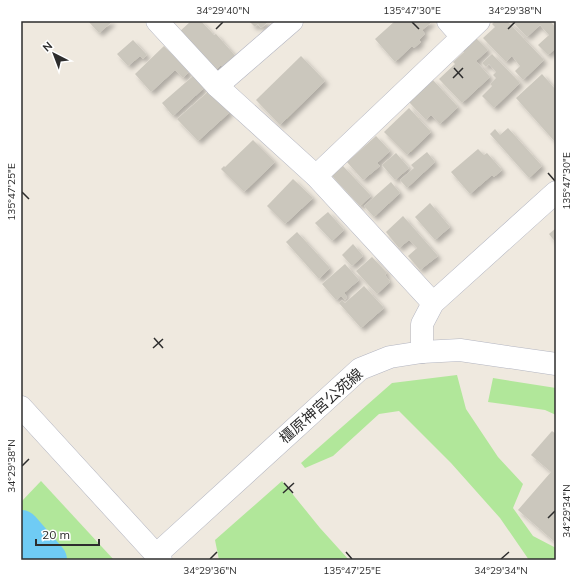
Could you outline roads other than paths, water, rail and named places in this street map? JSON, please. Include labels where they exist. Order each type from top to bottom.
[{"type":"main road","points":[[157,21],[217,86],[316,176],[433,304]]},
{"type":"main road","points":[[217,86],[292,21]]},
{"type":"main road","points":[[448,21],[462,37]]},
{"type":"main road","points":[[316,176],[479,21]]},
{"type":"main road","points":[[422,352],[422,324],[433,304],[556,192]]},
{"type":"main road","name":"橿原神宮公苑線","points":[[158,558],[360,369],[390,357],[422,352],[460,350],[556,364]]},
{"type":"main road","points":[[21,407],[158,558]]},
{"type":"waterway","points":[[21,529],[48,560]]}]
